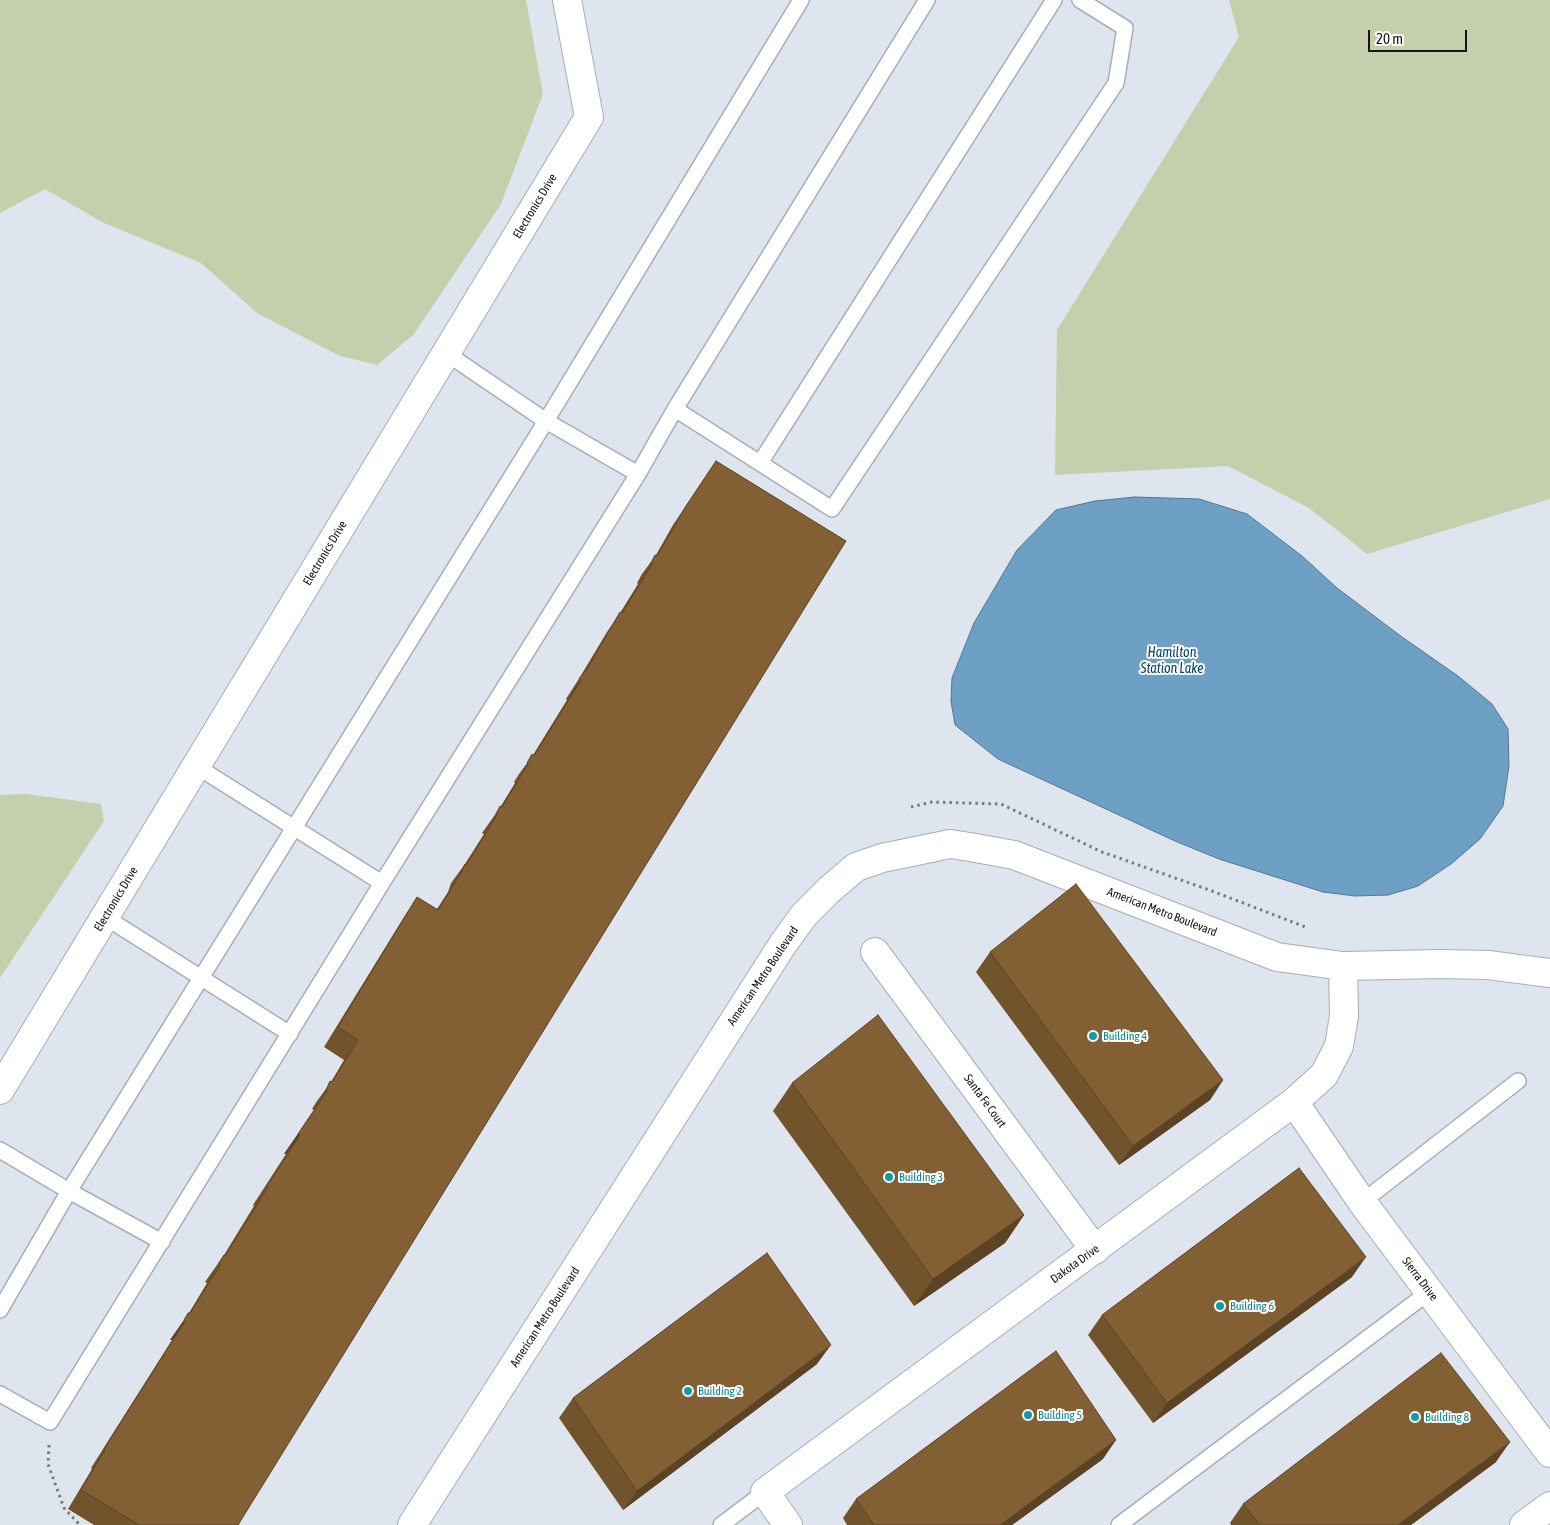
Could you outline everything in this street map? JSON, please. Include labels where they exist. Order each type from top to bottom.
[{"type":"street","name":"Electronics Drive","points":[[0,1090],[589,117],[567,0]]},
{"type":"street","name":"American Metro Boulevard","points":[[412,1525],[783,944],[804,915],[828,890],[856,868],[882,858],[950,844],[1014,855],[1277,957],[1343,966],[1478,965],[1550,973]]},
{"type":"street","name":"Santa Fe Court","points":[[875,952],[1095,1250]]},
{"type":"street","name":"Dakota Drive","points":[[764,1492],[1294,1102],[1324,1075],[1339,1046],[1344,1016],[1343,966]]},
{"type":"street","name":"Sierra Drive","points":[[1294,1102],[1362,1202],[1550,1453]]},
{"type":"street","points":[[764,1492],[788,1525]]},
{"type":"street","points":[[1524,1525],[1550,1506]]},
{"type":"lane","points":[[0,1310],[69,1191],[546,421],[801,0]]},
{"type":"lane","points":[[0,1394],[50,1422],[382,883],[638,474],[675,409],[927,0]]},
{"type":"lane","points":[[760,463],[1054,0]]},
{"type":"lane","points":[[675,409],[832,509],[1116,83],[1125,28],[1080,0]]},
{"type":"lane","points":[[446,353],[546,421],[638,474]]},
{"type":"lane","points":[[196,766],[382,883]]},
{"type":"lane","points":[[105,917],[290,1034]]},
{"type":"lane","points":[[1362,1202],[1518,1081]]},
{"type":"lane","points":[[0,1150],[69,1191],[162,1242]]},
{"type":"lane","points":[[1119,1525],[1429,1292]]},
{"type":"lane","points":[[721,1525],[764,1492]]},
{"type":"path","points":[[911,807],[932,802],[1001,804],[1102,852],[1212,891],[1313,930]]},
{"type":"path","points":[[50,1422],[48,1464],[64,1508],[80,1525]]},
{"type":"green space","points":[[0,0],[526,0],[543,94],[501,204],[414,334],[377,365],[340,356],[257,313],[201,263],[102,222],[45,189],[0,213]]},
{"type":"green space","points":[[1229,0],[1550,0],[1550,499],[1367,554],[1309,508],[1228,466],[1055,475],[1057,330],[1239,37]]},
{"type":"green space","points":[[26,794],[101,804],[104,821],[0,978],[0,795]]},
{"type":"water","name":"Hamilton Station Lake","points":[[1135,497],[1199,499],[1247,514],[1302,556],[1337,588],[1458,676],[1492,704],[1508,729],[1509,766],[1503,806],[1480,839],[1451,864],[1418,886],[1388,895],[1355,896],[1323,892],[1219,859],[1175,841],[998,759],[955,725],[951,701],[952,678],[974,623],[1017,550],[1056,510],[1095,501]]},
{"type":"building","points":[[716,461],[846,541],[238,1525],[139,1525],[81,1490],[104,1449],[300,1135],[298,1134],[327,1091],[330,1081],[332,1082],[358,1040],[338,1027],[417,897],[438,910],[497,815],[500,806],[502,807],[528,764],[532,754],[534,756],[620,612],[622,613],[652,564],[655,555],[657,556],[686,506]]},
{"type":"building","name":"Building 4","points":[[1076,884],[1223,1080],[1133,1146],[990,952]]},
{"type":"building","name":"Building 3","points":[[878,1015],[1024,1215],[933,1279],[792,1083]]},
{"type":"building","name":"Building 6","points":[[1299,1168],[1366,1257],[1167,1403],[1102,1315]]},
{"type":"building","name":"Building 2","points":[[767,1253],[831,1345],[637,1491],[573,1398]]},
{"type":"building","name":"Building 5","points":[[1056,1351],[1116,1440],[1000,1525],[874,1525],[856,1499]]},
{"type":"building","name":"Building 8","points":[[1441,1353],[1510,1442],[1398,1525],[1260,1525],[1243,1504]]},
{"type":"place","name":"Building 4","points":[[1093,1036]]},
{"type":"place","name":"Building 3","points":[[889,1177]]},
{"type":"place","name":"Building 6","points":[[1220,1306]]},
{"type":"place","name":"Building 2","points":[[688,1391]]},
{"type":"place","name":"Building 5","points":[[1028,1415]]},
{"type":"place","name":"Building 8","points":[[1415,1417]]}]
